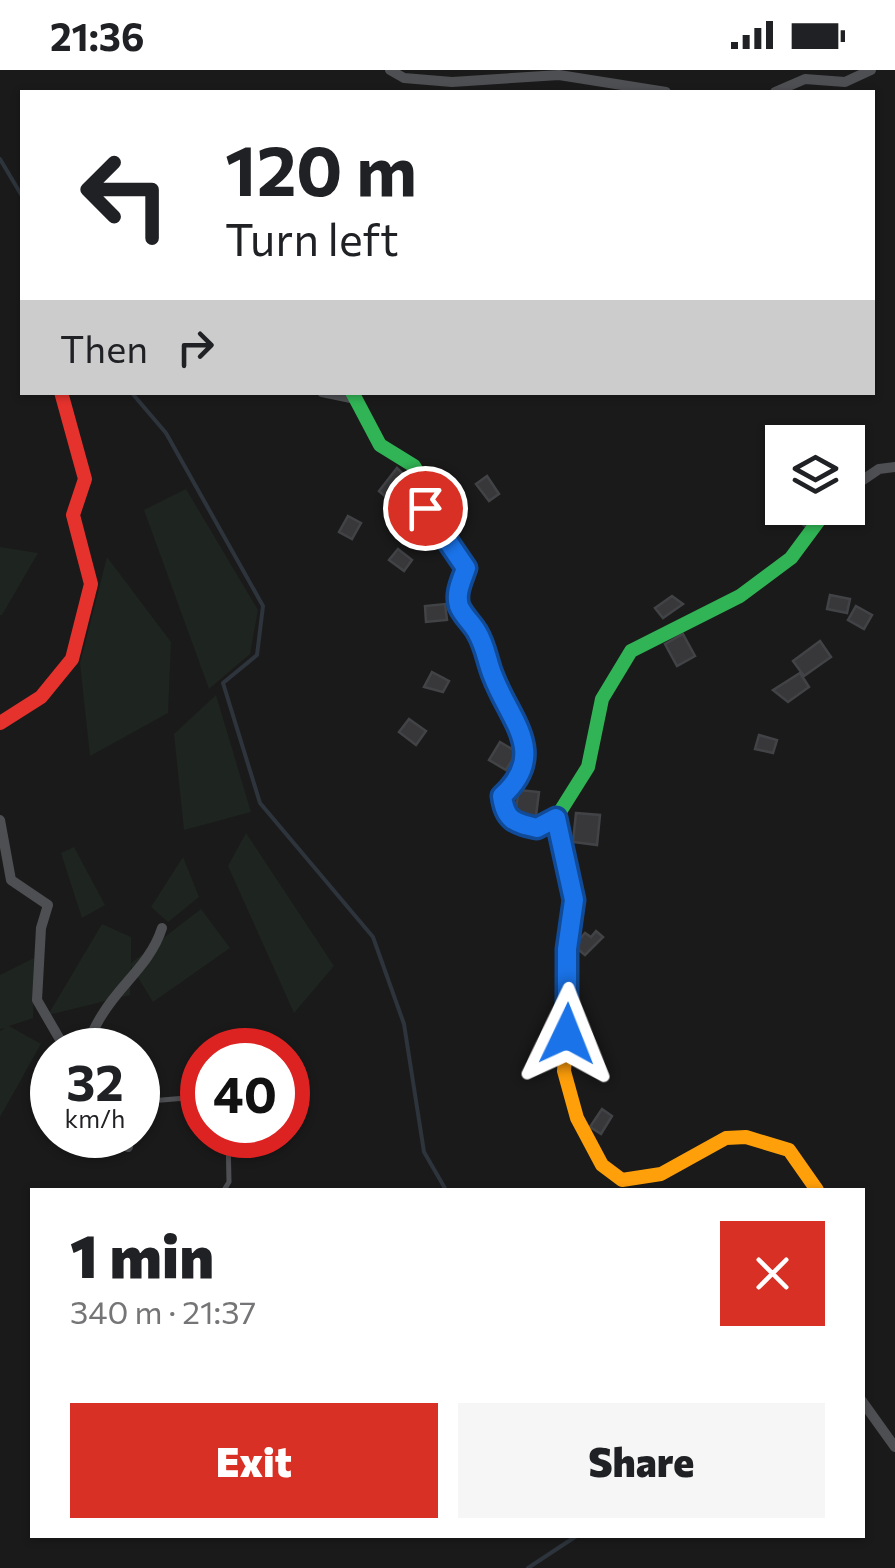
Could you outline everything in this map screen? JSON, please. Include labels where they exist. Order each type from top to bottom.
[{"type":"street","points":[[390,70],[404,78],[452,82],[559,75],[653,90]]},
{"type":"street","points":[[781,90],[813,80],[844,82],[871,70]]},
{"type":"street","points":[[808,90],[813,80]]},
{"type":"street","points":[[0,724],[41,697],[72,659],[91,584],[73,515],[85,479],[62,395]]},
{"type":"street","points":[[354,396],[380,445],[414,466],[426,486],[425,508],[466,568],[458,593],[459,605],[476,630],[491,660],[492,675],[513,708],[526,765],[520,780],[502,796],[504,812],[513,823],[537,828],[556,818],[588,767],[602,700],[631,651],[740,596],[791,558],[815,525]]},
{"type":"street","points":[[865,478],[879,469],[895,467]]},
{"type":"street","points":[[556,818],[574,900],[567,949],[570,996],[564,1071],[577,1118],[602,1165],[622,1180],[661,1174],[726,1138],[746,1136],[789,1150],[816,1188]]},
{"type":"street","points":[[0,820],[11,880],[48,905],[42,928],[37,1000],[53,1028]]},
{"type":"street","points":[[97,1028],[101,1016],[154,950],[162,928]]},
{"type":"street","points":[[865,1405],[895,1447]]},
{"type":"lane","points":[[225,1188],[229,1182],[228,1158]]},
{"type":"shaded area","points":[[186,489],[258,610],[250,654],[209,689],[144,510]]},
{"type":"shaded area","points":[[0,547],[38,553],[2,615],[0,615]]},
{"type":"shaded area","points":[[107,557],[171,642],[168,713],[90,756],[80,663]]},
{"type":"shaded area","points":[[216,695],[251,812],[184,830],[174,734]]},
{"type":"shaded area","points":[[246,833],[334,966],[294,1013],[228,866]]},
{"type":"shaded area","points":[[74,847],[105,905],[82,918],[61,853]]},
{"type":"shaded area","points":[[183,857],[199,897],[168,922],[151,907]]},
{"type":"shaded area","points":[[201,909],[230,948],[153,1002],[131,966],[130,995],[48,1015],[102,924],[131,937],[131,963]]},
{"type":"shaded area","points":[[34,958],[33,1018],[9,1026],[30,1038],[30,1064],[0,1117],[0,1031],[5,1028],[0,1029],[0,975]]},
{"type":"building","points":[[397,468],[420,491],[403,512],[379,491]]},
{"type":"building","points":[[487,476],[499,494],[489,501],[476,484]]},
{"type":"building","points":[[454,499],[456,517],[441,519],[439,501]]},
{"type":"building","points":[[348,516],[361,523],[352,539],[339,532]]},
{"type":"building","points":[[398,549],[412,560],[404,571],[389,560]]},
{"type":"building","points":[[830,595],[850,599],[847,613],[827,609]]},
{"type":"building","points":[[672,596],[683,604],[663,618],[655,608]]},
{"type":"building","points":[[445,604],[447,620],[426,622],[425,606]]},
{"type":"building","points":[[856,606],[872,615],[864,629],[848,620]]},
{"type":"building","points":[[683,634],[695,656],[677,666],[665,644]]},
{"type":"building","points":[[820,641],[831,657],[804,676],[793,661]]},
{"type":"building","points":[[432,672],[449,681],[443,692],[424,687]]},
{"type":"building","points":[[800,673],[809,687],[788,702],[773,690]]},
{"type":"building","points":[[409,719],[426,731],[416,745],[399,732]]},
{"type":"building","points":[[759,735],[777,740],[773,753],[755,749]]},
{"type":"building","points":[[500,742],[517,752],[506,770],[489,760]]},
{"type":"building","points":[[519,790],[539,792],[536,816],[515,814]]},
{"type":"building","points":[[576,813],[600,815],[597,845],[573,842]]},
{"type":"building","points":[[596,931],[603,937],[585,955],[574,946],[585,933],[591,937]]},
{"type":"building","points":[[602,1109],[612,1116],[601,1134],[590,1127]]},
{"type":"waterway","points":[[0,159],[20,193]]},
{"type":"waterway","points":[[134,395],[166,433],[263,606],[257,655],[223,683],[260,803],[373,937],[404,1024],[424,1152],[445,1188]]},
{"type":"waterway","points":[[528,1568],[573,1538]]},
{"type":"traffic: fast","points":[[354,395],[380,445],[414,466],[426,486],[425,507],[466,568],[459,603],[480,638],[522,737],[523,765],[502,795],[506,809],[518,821],[537,828],[556,818]]},
{"type":"traffic: fast","points":[[559,833],[556,818],[588,767],[602,699],[631,651],[740,596],[791,558],[815,525]]},
{"type":"traffic: slow","points":[[559,833],[574,901],[567,949],[570,997],[564,1071],[577,1118],[602,1165],[622,1180],[661,1174],[726,1138],[746,1137],[789,1150],[816,1188]]},
{"type":"traffic: jam","points":[[0,723],[41,697],[72,659],[91,584],[73,515],[85,479],[62,395]]},
{"type":"route","points":[[425,508],[466,568],[458,593],[459,605],[476,630],[491,660],[492,675],[513,708],[526,765],[520,780],[502,796],[504,812],[513,823],[537,828],[556,818],[574,900],[567,949],[567,1034]]}]
